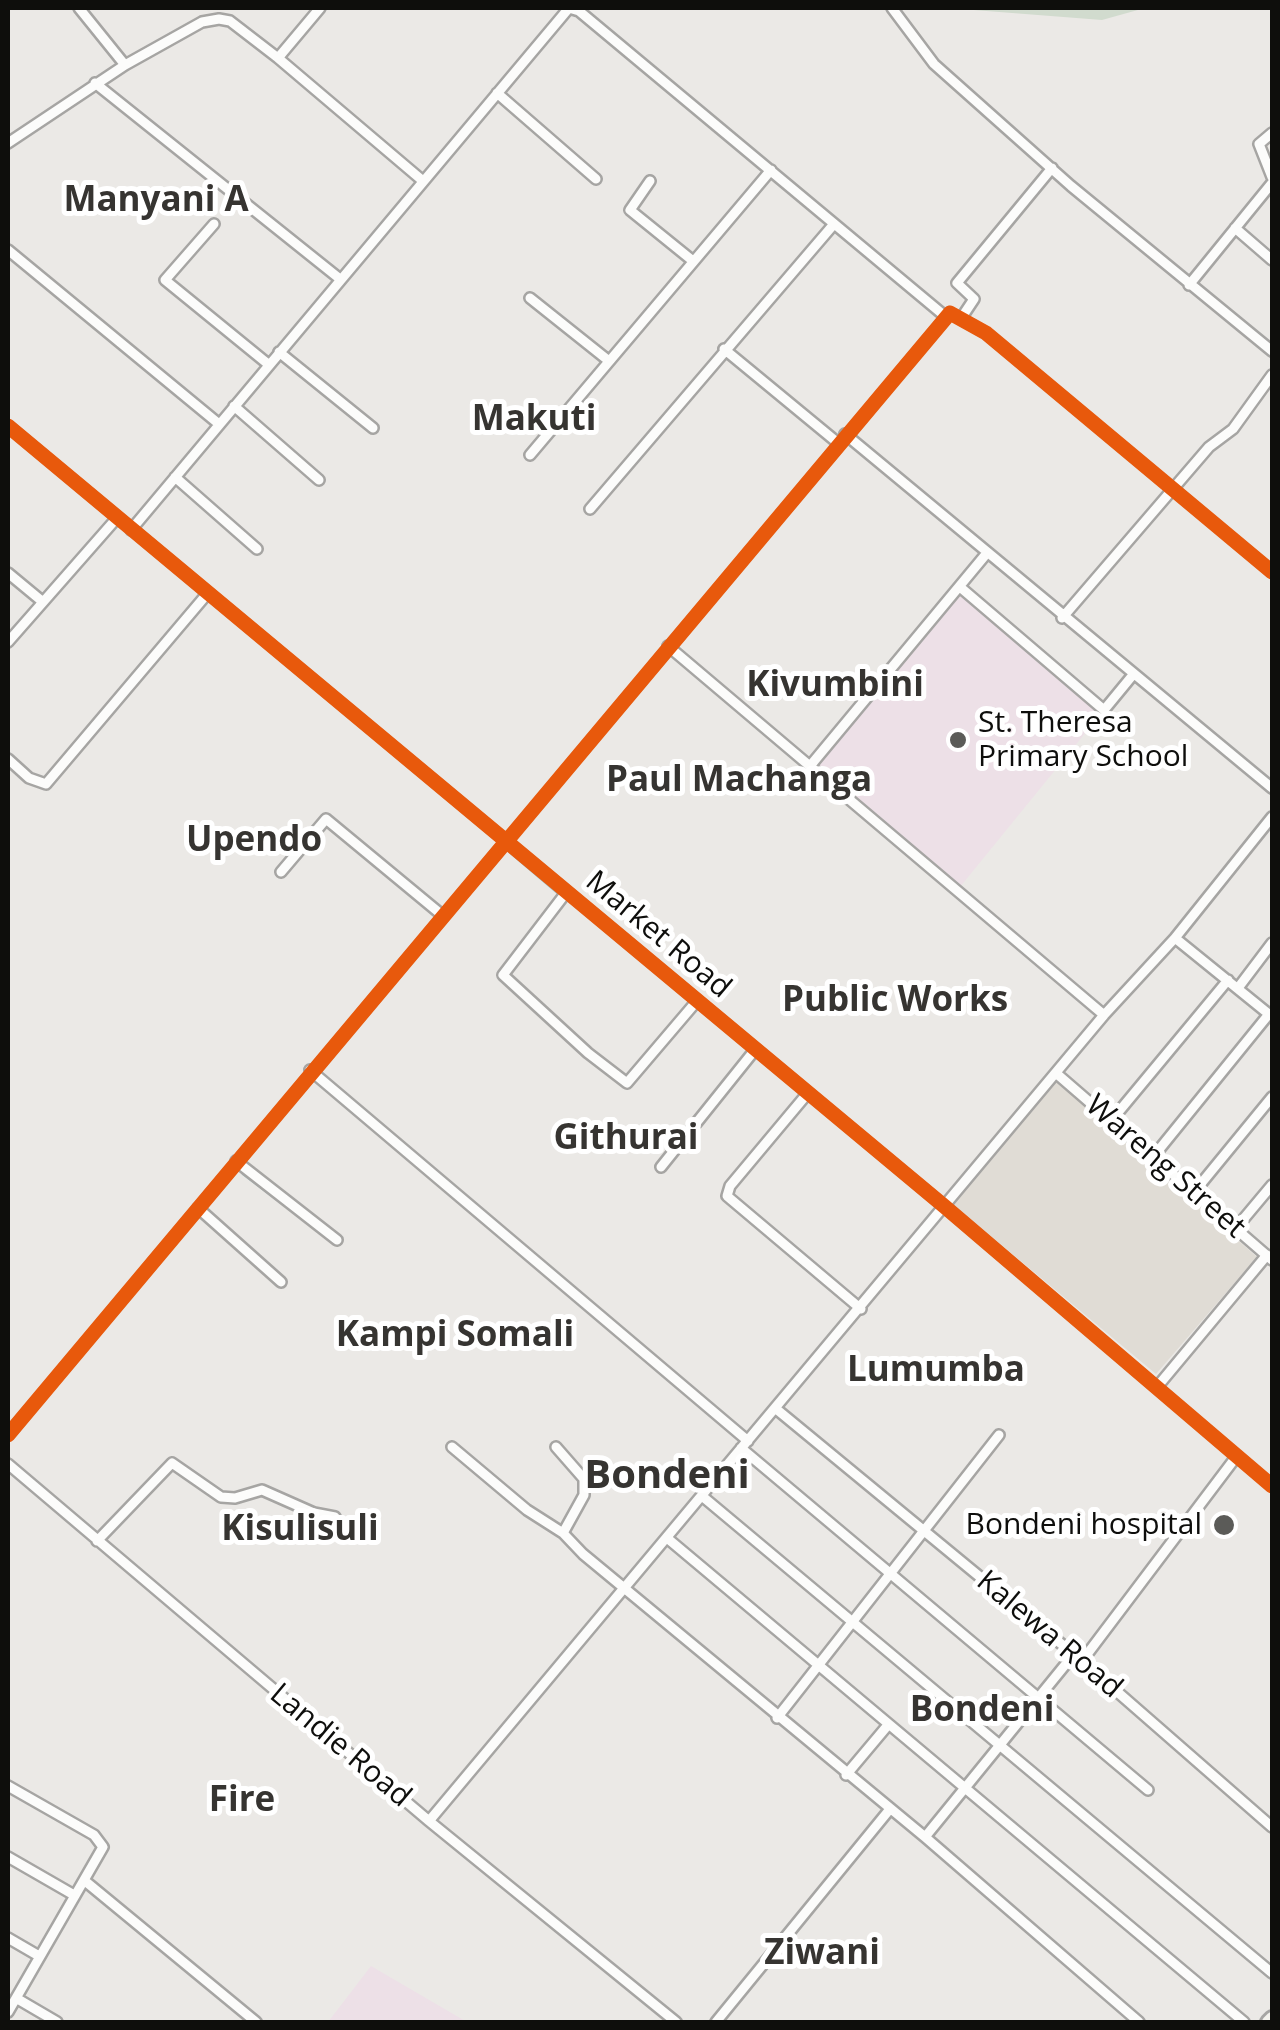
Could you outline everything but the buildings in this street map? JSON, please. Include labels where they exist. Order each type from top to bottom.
[{"type":"street","points":[[79,8],[125,65]]},
{"type":"street","points":[[278,58],[320,8]]},
{"type":"street","points":[[132,530],[569,8],[580,11],[946,317]]},
{"type":"street","points":[[892,8],[934,64],[1272,351]]},
{"type":"street","points":[[8,143],[95,83],[211,18],[230,21],[423,181]]},
{"type":"street","points":[[95,83],[340,279]]},
{"type":"street","points":[[497,94],[596,179]]},
{"type":"street","points":[[1189,284],[1272,180],[1259,149],[1272,133]]},
{"type":"street","points":[[962,316],[971,303],[956,284],[1052,168]]},
{"type":"street","points":[[530,455],[770,170]]},
{"type":"street","points":[[650,181],[630,210],[693,261]]},
{"type":"street","points":[[214,224],[166,280],[268,364]]},
{"type":"street","points":[[590,509],[834,224]]},
{"type":"street","points":[[1234,228],[1272,260]]},
{"type":"street","points":[[8,250],[219,424]]},
{"type":"street","points":[[530,298],[609,361]]},
{"type":"street","points":[[8,1435],[310,1070],[950,313],[962,316],[1179,484],[1272,572]]},
{"type":"street","points":[[724,349],[987,553],[1272,788]]},
{"type":"street","points":[[279,352],[374,428]]},
{"type":"street","points":[[1062,618],[1209,447],[1233,429],[1272,374]]},
{"type":"street","points":[[234,406],[318,480]]},
{"type":"street","name":"Market Road","points":[[8,426],[564,894],[944,1206],[1236,1457],[1272,1483]]},
{"type":"street","points":[[175,477],[257,549]]},
{"type":"street","points":[[8,642],[116,519]]},
{"type":"street","points":[[810,766],[987,553]]},
{"type":"street","points":[[8,573],[44,602]]},
{"type":"street","points":[[960,586],[1104,710],[1132,676]]},
{"type":"street","points":[[8,759],[29,778],[46,784],[207,594]]},
{"type":"street","points":[[668,646],[1104,1015]]},
{"type":"street","points":[[430,1822],[775,1408],[862,1310],[1104,1015],[1175,938],[1272,817]]},
{"type":"street","points":[[281,872],[326,819],[442,914]]},
{"type":"street","points":[[564,894],[503,975],[588,1053],[627,1082],[696,1002]]},
{"type":"street","points":[[1153,1157],[1271,1016],[1175,938]]},
{"type":"street","points":[[1238,988],[1272,944]]},
{"type":"street","points":[[1111,1121],[1228,980]]},
{"type":"street","points":[[662,1166],[754,1051]]},
{"type":"street","points":[[310,1070],[745,1444],[889,1575],[1148,1790]]},
{"type":"street","name":"Wareng Street","points":[[1056,1074],[1270,1257]]},
{"type":"street","points":[[807,1094],[730,1186],[727,1196],[862,1310]]},
{"type":"street","points":[[1194,1191],[1272,1097]]},
{"type":"street","points":[[236,1161],[337,1240]]},
{"type":"street","points":[[1236,1228],[1272,1185]]},
{"type":"street","points":[[198,1208],[281,1282]]},
{"type":"street","points":[[1157,1387],[1270,1257]]},
{"type":"street","name":"Kalewa Road","points":[[775,1408],[1078,1658],[1272,1826]]},
{"type":"street","points":[[776,1718],[999,1435]]},
{"type":"street","points":[[452,1447],[527,1510],[564,1534],[625,1590],[924,1836],[1139,2022]]},
{"type":"street","points":[[556,1447],[584,1479],[584,1495],[564,1534]]},
{"type":"street","points":[[924,1836],[1037,1700],[1078,1658],[1236,1457]]},
{"type":"street","points":[[97,1540],[172,1463],[221,1497],[262,1490],[335,1517]]},
{"type":"street","name":"Landie Road","points":[[8,1464],[430,1822],[676,2022]]},
{"type":"street","points":[[702,1496],[1272,1972]]},
{"type":"street","points":[[667,1538],[1244,2022]]},
{"type":"street","points":[[846,1775],[888,1725]]},
{"type":"street","points":[[8,1786],[100,1840],[102,1853],[8,2012]]},
{"type":"street","points":[[716,2022],[890,1810]]},
{"type":"street","points":[[8,1857],[74,1895]]},
{"type":"street","points":[[85,1881],[256,2022]]},
{"type":"street","points":[[8,1938],[39,1956]]},
{"type":"street","points":[[16,1998],[56,2022]]},
{"type":"shaded area","points":[[948,8],[1145,8],[1102,20]]},
{"type":"shaded area","name":"St. Theresa Primary School","points":[[961,592],[1100,715],[960,887],[816,766]]},
{"type":"shaded area","points":[[1056,1080],[1257,1257],[1156,1374],[950,1202]]},
{"type":"shaded area","points":[[371,1966],[467,2022],[328,2022]]},
{"type":"waterway","points":[[506,849],[560,895]]},
{"type":"waterway","points":[[243,1174],[280,1202]]},
{"type":"cycle path","points":[[8,1435],[950,313],[986,333],[1272,572]]},
{"type":"cycle path","points":[[8,426],[944,1206],[1272,1486]]},
{"type":"place","name":"St. Theresa Primary School","points":[[958,740]]},
{"type":"place","name":"Bondeni hospital","points":[[1224,1525]]},
{"type":"district","name":"Manyani A","points":[[156,201]]},
{"type":"district","name":"Makuti","points":[[534,420]]},
{"type":"district","name":"Kivumbini","points":[[835,686]]},
{"type":"district","name":"Paul Machanga","points":[[739,781]]},
{"type":"district","name":"Upendo","points":[[254,841]]},
{"type":"district","name":"Public Works","points":[[895,1001]]},
{"type":"district","name":"Githurai","points":[[626,1139]]},
{"type":"district","name":"Kampi Somali","points":[[455,1336]]},
{"type":"district","name":"Lumumba","points":[[936,1371]]},
{"type":"district","name":"Bondeni","points":[[667,1477]]},
{"type":"district","name":"Kisulisuli","points":[[300,1530]]},
{"type":"district","name":"Bondeni","points":[[982,1711]]},
{"type":"district","name":"Fire","points":[[242,1801]]},
{"type":"district","name":"Ziwani","points":[[822,1954]]}]
